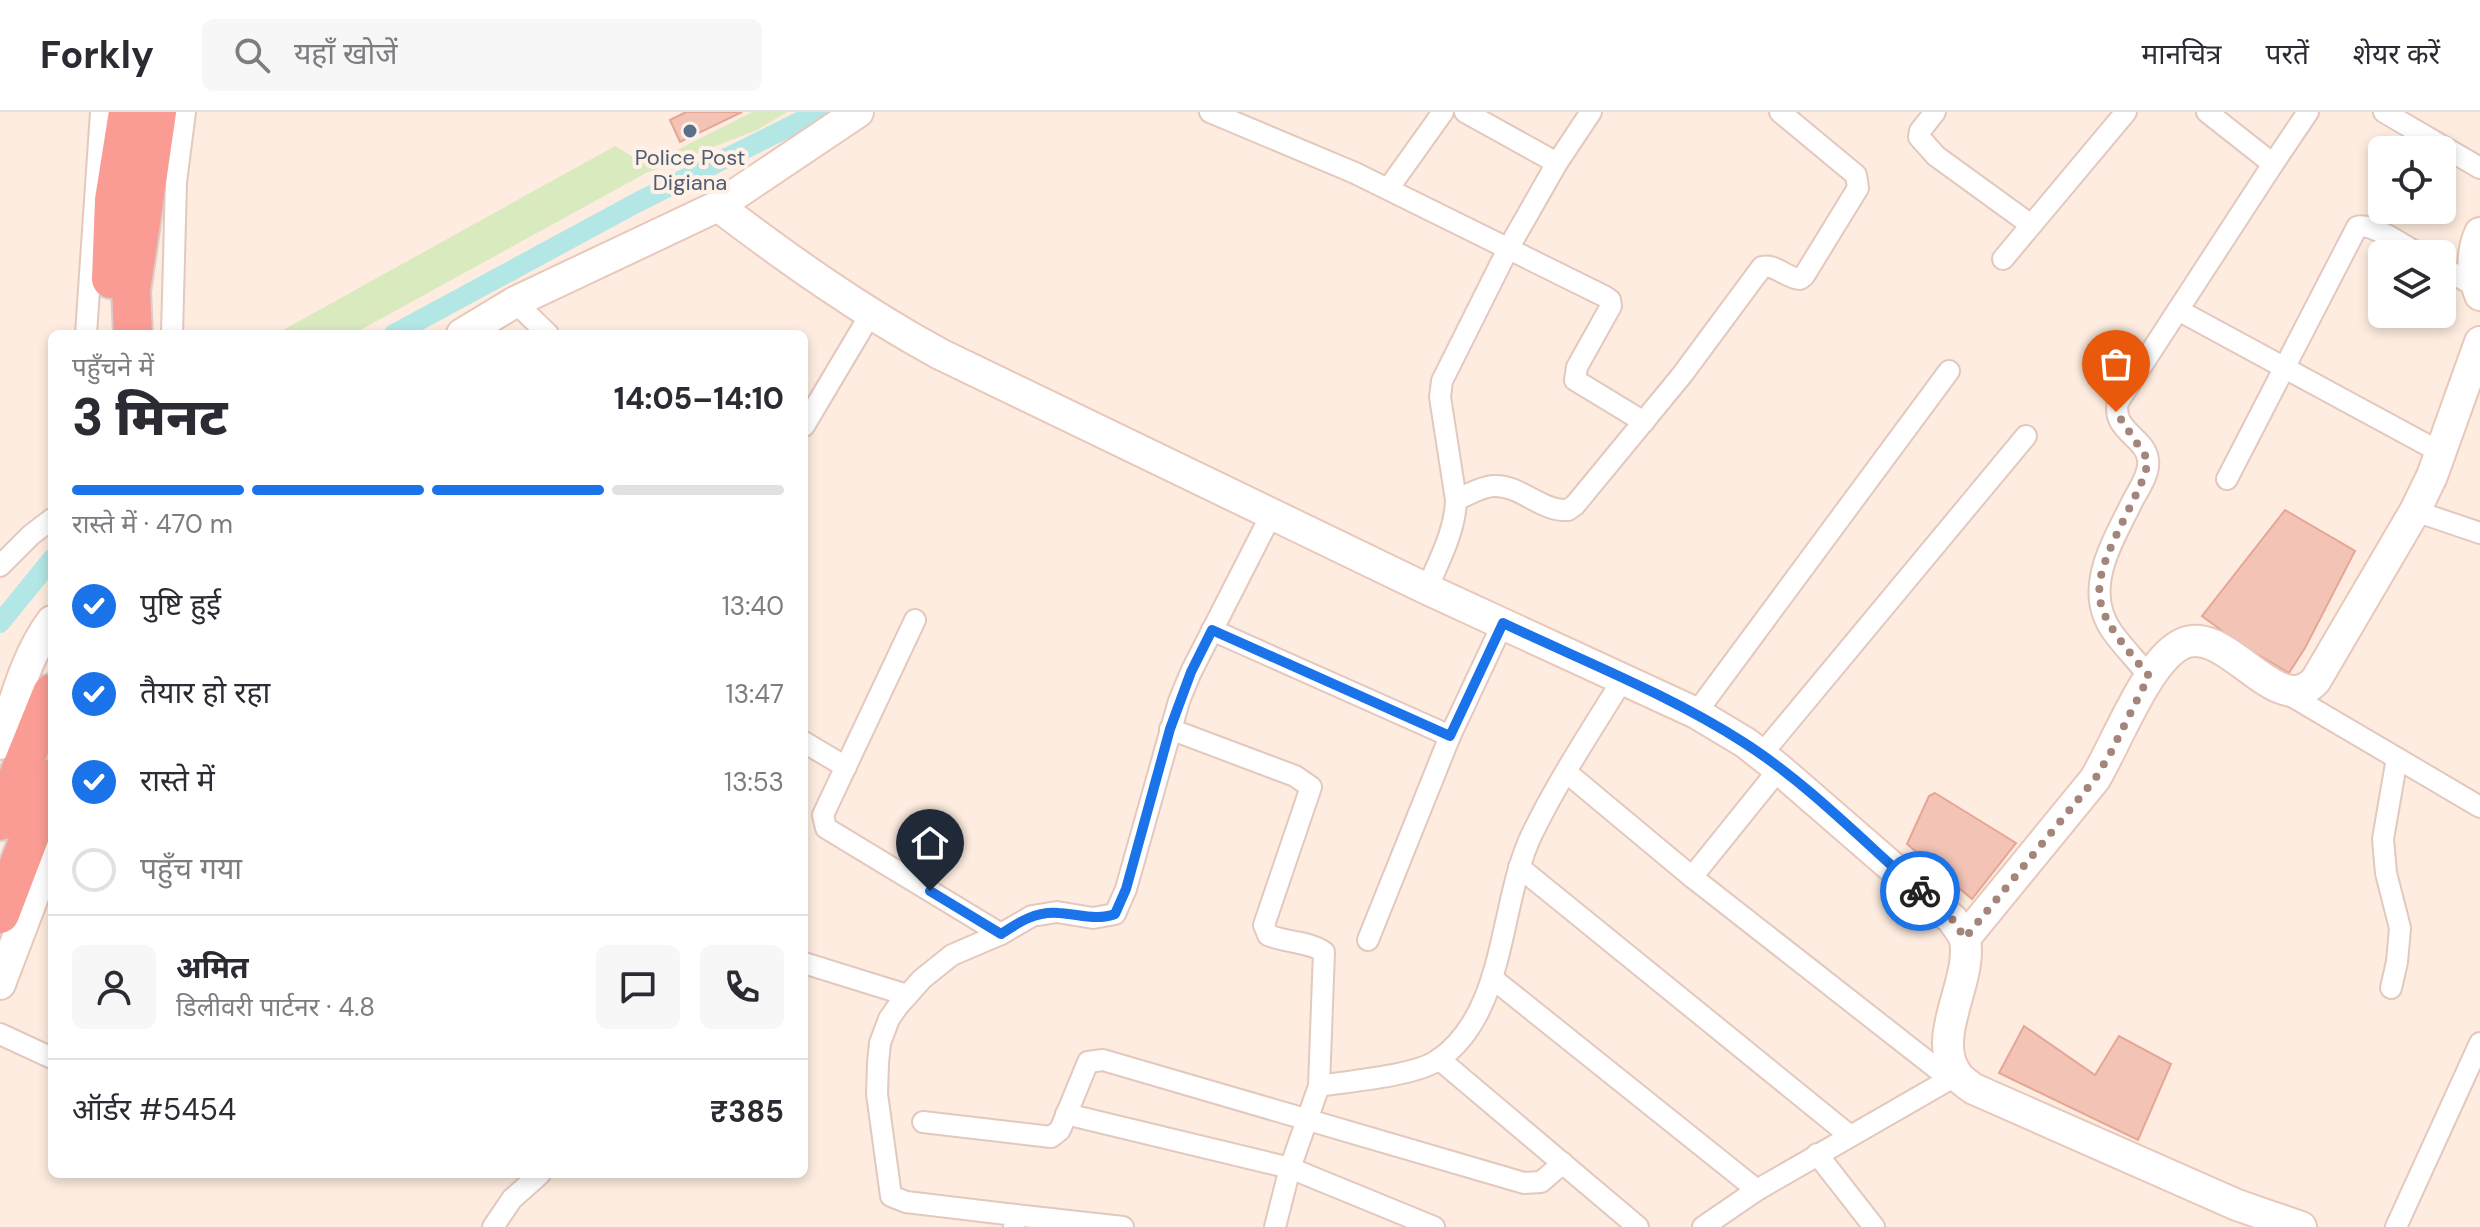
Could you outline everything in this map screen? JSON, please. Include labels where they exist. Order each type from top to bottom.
[{"type":"highway","points":[[109,330],[114,200],[128,112]]},
{"type":"highway","points":[[133,330],[131,291],[157,112]]},
{"type":"highway","points":[[0,821],[48,703]]},
{"type":"highway","points":[[0,914],[48,788]]},
{"type":"street","points":[[86,330],[101,112]]},
{"type":"street","points":[[172,330],[176,182],[185,112]]},
{"type":"street","points":[[469,330],[515,302],[718,206],[858,112]]},
{"type":"street","points":[[1210,112],[1355,173],[1610,300],[1608,314],[1577,367],[1575,380],[1644,422]]},
{"type":"street","points":[[1388,189],[1443,112]]},
{"type":"street","points":[[1465,112],[1557,163]]},
{"type":"street","points":[[1427,589],[1451,531],[1456,500],[1442,413],[1442,381],[1508,249],[1557,163],[1591,112]]},
{"type":"street","points":[[1456,500],[1485,488],[1504,486],[1549,507],[1568,510],[1682,375],[1762,267],[1776,268],[1794,279],[1804,276],[1858,188],[1856,175],[1780,112]]},
{"type":"street","points":[[1935,112],[1920,131],[1922,142],[1936,156],[2031,225]]},
{"type":"street","points":[[2003,259],[2126,112]]},
{"type":"street","points":[[2207,112],[2273,164]]},
{"type":"street","points":[[2149,676],[2111,630],[2099,594],[2104,559],[2145,477],[2148,460],[2146,452],[2119,420],[2116,412],[2118,402],[2308,112]]},
{"type":"street","points":[[2384,112],[2480,168]]},
{"type":"street","points":[[718,206],[802,270],[870,315],[940,354],[1427,589],[1696,713],[1770,762],[1952,919],[1965,938]]},
{"type":"street","points":[[2227,479],[2357,227],[2373,228],[2394,240]]},
{"type":"street","points":[[2479,290],[2474,254],[2480,233]]},
{"type":"street","points":[[2456,276],[2479,290]]},
{"type":"street","points":[[515,302],[544,330]]},
{"type":"street","points":[[2178,310],[2440,452]]},
{"type":"street","points":[[808,419],[870,315]]},
{"type":"street","points":[[2277,687],[2294,693],[2307,691],[2316,680],[2415,511],[2480,342]]},
{"type":"street","points":[[1696,713],[1949,371]]},
{"type":"street","points":[[1692,877],[1770,762],[2026,436]]},
{"type":"street","points":[[2415,511],[2480,533]]},
{"type":"street","points":[[1123,1227],[1014,1221],[906,1202],[891,1196],[877,1094],[880,1043],[889,1019],[907,995],[936,966],[952,955],[1043,913],[1093,918],[1115,914],[1126,889],[1170,729],[1191,672],[1272,513]]},
{"type":"street","points":[[0,566],[48,522]]},
{"type":"street","points":[[915,620],[823,815],[826,828],[1001,934]]},
{"type":"street","points":[[1368,940],[1450,736],[1503,623]]},
{"type":"street","points":[[0,744],[21,682],[37,644],[48,627]]},
{"type":"street","points":[[1212,630],[1450,736]]},
{"type":"street","points":[[1953,1077],[1948,1041],[1963,969],[1965,938],[2095,779],[2149,676],[2183,643],[2194,641],[2232,655],[2277,687],[2479,805]]},
{"type":"street","points":[[1319,1086],[1425,1068],[1454,1046],[1467,1028],[1492,978],[1519,867],[1532,833],[1623,679]]},
{"type":"street","points":[[1170,729],[1295,776],[1311,787],[1264,925],[1268,935],[1279,940],[1314,946],[1324,952],[1319,1086],[1290,1168],[1275,1227]]},
{"type":"street","points":[[808,744],[846,767]]},
{"type":"street","points":[[2391,988],[2400,928],[2386,873],[2383,839],[2397,758]]},
{"type":"street","points":[[1566,772],[1692,877],[1953,1077],[2237,1205],[2300,1227]]},
{"type":"street","points":[[0,984],[48,858]]},
{"type":"street","points":[[1519,867],[1849,1135]]},
{"type":"street","points":[[808,964],[907,995]]},
{"type":"street","points":[[1492,978],[1757,1190]]},
{"type":"street","points":[[0,1034],[48,1056]]},
{"type":"street","points":[[2396,1227],[2480,1043]]},
{"type":"street","points":[[1439,1059],[1638,1227]]},
{"type":"street","points":[[923,1122],[1045,1137],[1056,1135],[1088,1062],[1103,1060],[1524,1183],[1541,1182],[1563,1163]]},
{"type":"street","points":[[1709,1225],[1757,1190],[1953,1077]]},
{"type":"street","points":[[1066,1114],[1290,1168],[1434,1227]]},
{"type":"street","points":[[1817,1154],[1874,1227]]},
{"type":"street","points":[[493,1227],[512,1199],[536,1178]]},
{"type":"green space","points":[[752,112],[787,112],[757,130],[646,173],[360,330],[283,330],[615,146],[633,157],[673,152]]},
{"type":"building","name":"Police Post Digiana","points":[[686,112],[742,112],[680,142],[670,120]]},
{"type":"building","points":[[2285,510],[2355,551],[2289,673],[2240,644],[2202,616]]},
{"type":"building","points":[[1935,793],[2016,843],[1972,899],[1907,844],[1929,796]]},
{"type":"building","points":[[2024,1026],[2095,1075],[2119,1036],[2171,1064],[2138,1140],[1999,1073]]},
{"type":"waterway","points":[[401,330],[638,202],[819,112]]},
{"type":"waterway","points":[[0,623],[48,564]]},
{"type":"way so far","points":[[1920,891],[1952,919],[1965,938],[2095,779],[2149,676],[2111,630],[2099,594],[2104,559],[2145,477],[2148,460],[2146,452],[2127,431],[2116,412]]},
{"type":"place","name":"Police Post Digiana","points":[[690,131]]},
{"type":"route","points":[[930,891],[1001,934],[1043,913],[1093,918],[1115,914],[1126,889],[1179,701],[1212,630],[1450,736],[1503,623],[1696,713],[1746,743],[1802,787],[1920,891]]}]
